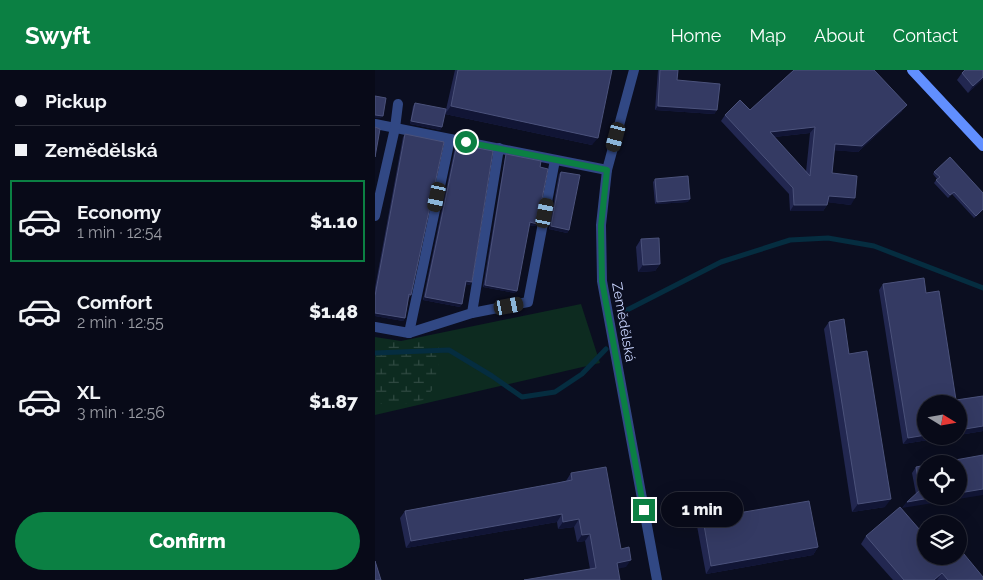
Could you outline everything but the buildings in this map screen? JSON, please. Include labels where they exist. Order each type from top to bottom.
[{"type":"main road","points":[[912,70],[983,146]]},
{"type":"street","name":"Zemědělská","points":[[634,70],[607,170],[601,226],[602,281],[657,580]]},
{"type":"street","points":[[375,216],[395,128],[398,104]]},
{"type":"street","points":[[375,124],[607,170]]},
{"type":"street","points":[[409,333],[450,139]]},
{"type":"street","points":[[473,313],[499,148]]},
{"type":"street","points":[[375,328],[409,333],[473,313],[528,302],[555,160]]},
{"type":"green space","points":[[581,304],[600,363],[375,415],[375,337],[401,341]]},
{"type":"green space","points":[[375,340],[413,342],[427,340],[436,343],[441,351],[434,388],[423,400],[403,404],[375,404]]},
{"type":"waterway","points":[[627,310],[721,262],[790,240],[828,238],[874,246],[983,288]]},
{"type":"waterway","points":[[375,353],[449,350],[522,397],[555,392],[582,374],[606,349]]},
{"type":"route","points":[[466,142],[607,170],[601,226],[602,281],[644,510]]}]
